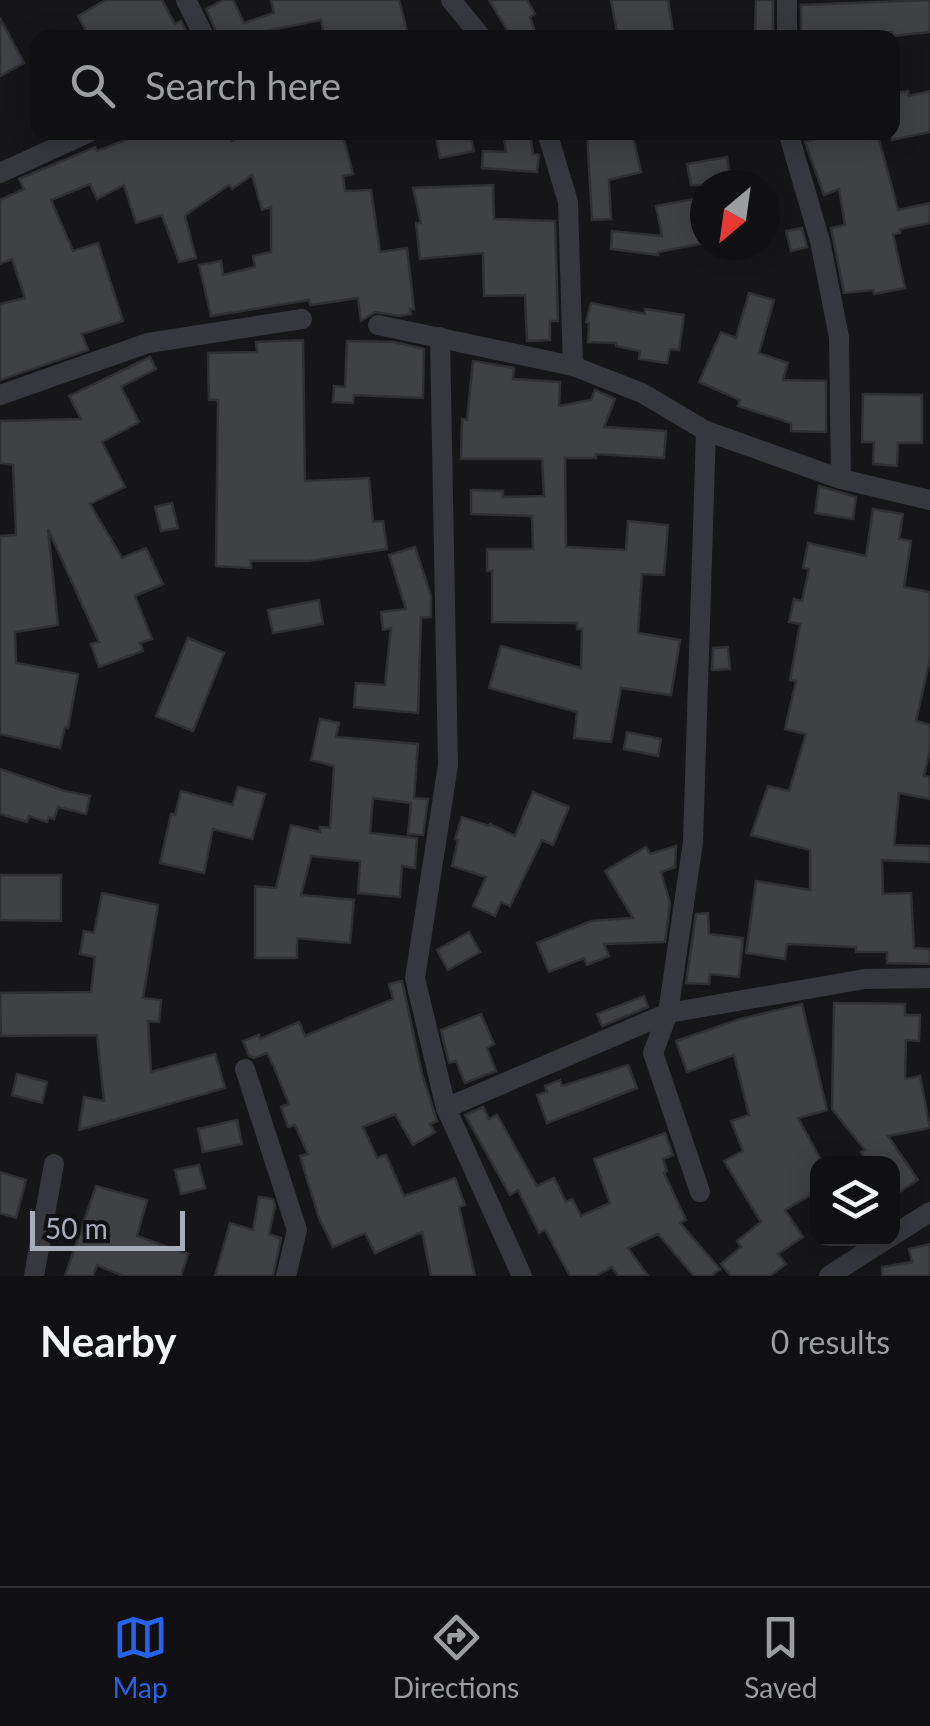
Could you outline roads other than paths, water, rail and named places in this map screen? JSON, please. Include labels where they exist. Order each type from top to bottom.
[{"type":"street","points":[[186,0],[201,30]]},
{"type":"street","points":[[451,0],[475,30]]},
{"type":"street","points":[[786,0],[787,30]]},
{"type":"street","points":[[0,174],[73,140]]},
{"type":"street","points":[[549,140],[568,202],[573,366]]},
{"type":"street","points":[[790,140],[820,241],[839,338],[840,479]]},
{"type":"street","points":[[0,395],[148,343],[302,319]]},
{"type":"street","points":[[378,325],[573,366],[642,393],[706,431],[840,479],[930,500]]},
{"type":"street","points":[[440,337],[448,764],[415,978],[446,1108],[522,1276]]},
{"type":"street","points":[[700,1192],[653,1053],[668,1013],[694,842],[706,431]]},
{"type":"street","points":[[446,1108],[668,1013],[865,979],[930,978]]},
{"type":"street","points":[[245,1069],[297,1230],[286,1276]]},
{"type":"street","points":[[34,1276],[54,1164]]},
{"type":"street","points":[[900,1231],[930,1212]]},
{"type":"street","points":[[828,1276],[876,1246]]}]
